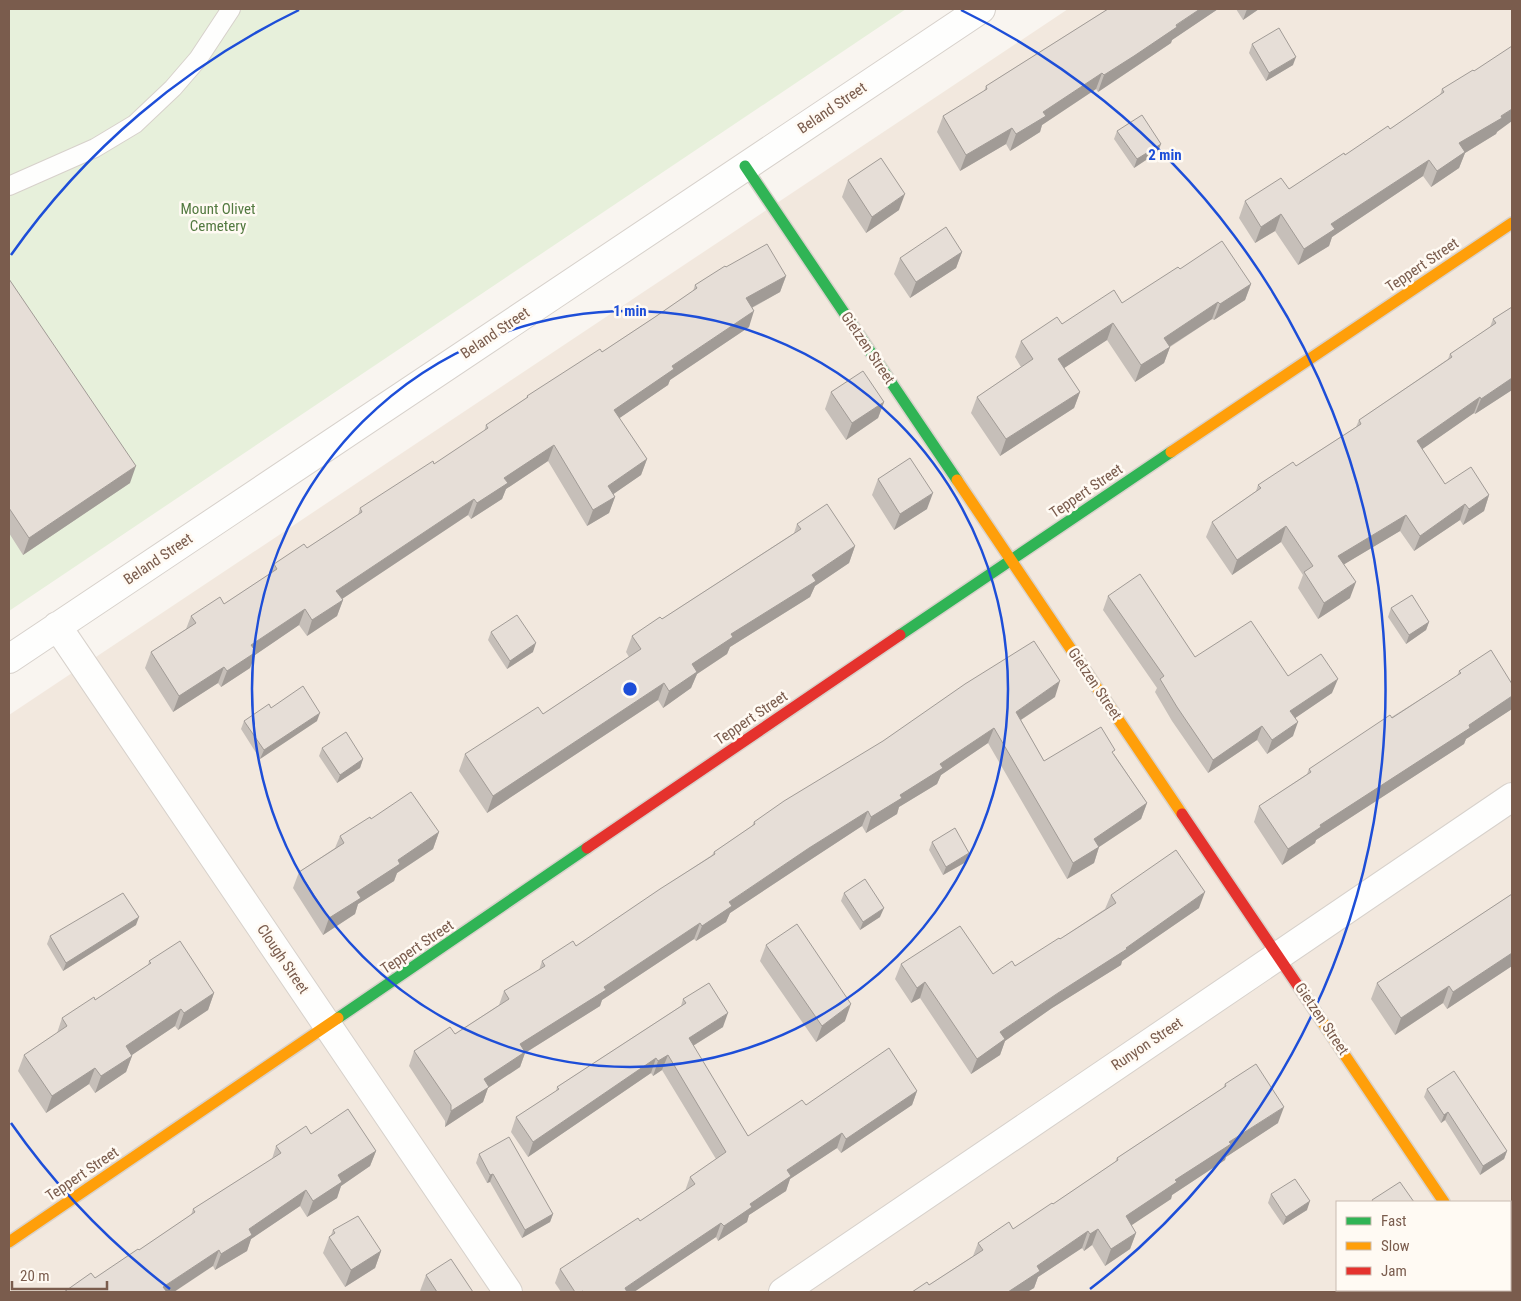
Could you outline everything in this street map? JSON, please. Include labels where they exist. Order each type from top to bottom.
[{"type":"street","name":"Beland Street","points":[[9,658],[981,9]]},
{"type":"street","name":"Gietzen Street","points":[[745,166],[1279,954],[1443,1201]]},
{"type":"street","name":"Teppert Street","points":[[9,1242],[1011,559],[1512,223]]},
{"type":"street","name":"Clough Street","points":[[57,626],[508,1292]]},
{"type":"street","name":"Runyon Street","points":[[783,1292],[1512,797]]},
{"type":"lane","points":[[9,186],[95,148],[134,124],[173,88],[192,66],[231,9]]},
{"type":"shaded area","points":[[1068,9],[1512,9],[1512,1292],[9,1292],[9,715]]},
{"type":"green space","name":"Mount Olivet Cemetery","points":[[9,9],[906,9],[9,611]]},
{"type":"building","points":[[1108,9],[1200,9],[1134,56],[1104,75],[1102,73],[1043,112],[1046,116],[1016,134],[1012,128],[966,155],[943,116],[987,89],[986,86]]},
{"type":"building","points":[[1279,28],[1296,57],[1269,73],[1252,44]]},
{"type":"building","points":[[1512,46],[1512,109],[1501,116],[1502,118],[1459,143],[1465,152],[1437,171],[1429,160],[1331,224],[1335,229],[1304,249],[1281,214],[1261,227],[1245,201],[1281,178],[1289,189],[1388,126],[1390,129],[1444,92],[1442,89]]},
{"type":"building","points":[[1142,115],[1161,144],[1137,159],[1117,131]]},
{"type":"building","points":[[881,158],[905,194],[872,217],[848,180]]},
{"type":"building","points":[[946,227],[962,252],[916,282],[900,258]]},
{"type":"building","points":[[1222,241],[1251,284],[1220,304],[1218,302],[1164,338],[1170,347],[1141,365],[1113,323],[1058,359],[1080,392],[1006,439],[977,397],[1033,359],[1021,341],[1057,317],[1062,324],[1114,290],[1122,303],[1178,267],[1180,269]]},
{"type":"building","points":[[767,244],[786,276],[746,298],[754,311],[672,366],[674,369],[614,410],[647,459],[608,486],[615,497],[593,510],[554,445],[504,478],[508,483],[477,503],[474,499],[336,591],[343,600],[312,620],[305,609],[251,645],[256,652],[227,671],[224,667],[179,696],[151,652],[196,623],[191,616],[220,597],[224,604],[277,569],[274,564],[304,544],[307,548],[362,512],[360,508],[433,461],[434,464],[488,428],[486,425],[527,396],[600,349],[602,352],[697,288],[695,285],[725,266]]},
{"type":"building","points":[[9,279],[136,466],[29,538],[9,508]]},
{"type":"building","points":[[1512,307],[1512,378],[1481,399],[1480,397],[1417,441],[1445,484],[1471,467],[1489,495],[1469,509],[1465,504],[1420,536],[1406,515],[1338,556],[1356,582],[1324,603],[1304,572],[1313,566],[1286,526],[1237,560],[1212,522],[1261,488],[1258,485],[1293,462],[1296,466],[1361,424],[1359,420],[1452,357],[1450,354],[1496,323],[1493,319]]},
{"type":"building","points":[[863,371],[884,402],[852,423],[831,392]]},
{"type":"building","points":[[910,458],[933,493],[900,514],[878,479]]},
{"type":"building","points":[[827,504],[855,546],[812,575],[816,581],[731,634],[733,637],[692,664],[697,672],[669,691],[664,683],[493,796],[465,754],[538,707],[543,714],[641,649],[632,636],[660,617],[662,619],[801,529],[797,524]]},
{"type":"building","points":[[1140,574],[1195,657],[1251,621],[1288,676],[1321,654],[1338,679],[1290,711],[1298,722],[1272,740],[1262,726],[1213,760],[1160,679],[1164,676],[1108,596]]},
{"type":"building","points":[[1412,595],[1429,622],[1409,635],[1391,608]]},
{"type":"building","points":[[517,615],[536,643],[510,661],[491,632]]},
{"type":"building","points":[[1034,641],[1060,681],[1016,712],[1044,761],[1101,727],[1115,750],[1112,752],[1147,803],[1094,839],[1099,847],[1073,863],[994,728],[940,764],[943,768],[900,795],[902,798],[871,817],[868,811],[809,848],[729,902],[732,906],[702,926],[700,923],[604,987],[606,990],[520,1044],[525,1052],[484,1079],[489,1087],[451,1111],[451,1105],[414,1051],[450,1027],[455,1034],[509,999],[504,991],[545,966],[542,961],[573,941],[576,946],[715,854],[714,852],[755,824],[754,822],[784,801],[883,741],[965,684]]},
{"type":"building","points":[[1491,650],[1512,684],[1512,696],[1469,725],[1470,728],[1320,825],[1321,827],[1288,849],[1259,806],[1311,772],[1309,769],[1390,715],[1392,718],[1461,673],[1459,671]]},
{"type":"building","points":[[303,686],[320,713],[264,750],[244,721],[269,704],[271,708]]},
{"type":"building","points":[[346,732],[363,759],[340,775],[322,748]]},
{"type":"building","points":[[411,792],[439,832],[398,860],[400,864],[357,892],[361,898],[329,918],[299,872],[344,843],[340,836],[370,817],[371,819]]},
{"type":"building","points":[[955,828],[969,853],[946,867],[932,842]]},
{"type":"building","points":[[1176,850],[1205,892],[1127,949],[1000,1032],[1005,1039],[977,1059],[925,982],[917,988],[901,964],[960,926],[993,974],[1012,961],[1015,966],[1116,903],[1111,895]]},
{"type":"building","points":[[865,879],[884,908],[863,922],[844,893]]},
{"type":"building","points":[[123,893],[139,917],[66,963],[50,936]]},
{"type":"building","points":[[1512,894],[1512,953],[1453,992],[1449,986],[1401,1018],[1377,983]]},
{"type":"building","points":[[797,924],[851,1004],[822,1026],[766,945]]},
{"type":"building","points":[[180,941],[214,993],[184,1013],[181,1009],[126,1046],[132,1056],[101,1076],[95,1068],[52,1096],[24,1055],[67,1026],[62,1018],[94,997],[95,1000],[151,963],[149,961]]},
{"type":"building","points":[[709,983],[728,1013],[689,1038],[748,1136],[802,1100],[806,1105],[889,1048],[917,1091],[846,1139],[842,1133],[787,1170],[791,1176],[750,1204],[752,1207],[724,1226],[721,1223],[666,1260],[625,1288],[627,1292],[575,1292],[560,1269],[638,1218],[640,1221],[695,1184],[690,1177],[726,1152],[668,1055],[658,1061],[656,1058],[533,1142],[516,1117],[559,1089],[557,1087],[686,1003],[683,999]]},
{"type":"building","points":[[1256,1064],[1284,1107],[1229,1142],[1231,1144],[1175,1180],[1177,1182],[1126,1216],[1136,1233],[1111,1249],[1098,1229],[1090,1234],[1088,1231],[1037,1266],[1040,1271],[1008,1292],[912,1292],[927,1282],[929,1285],[983,1250],[978,1243],[1009,1222],[1013,1229],[1053,1204],[1118,1160],[1117,1158]]},
{"type":"building","points":[[1454,1071],[1507,1151],[1483,1166],[1448,1112],[1444,1115],[1427,1089]]},
{"type":"building","points":[[348,1109],[376,1151],[338,1175],[342,1182],[313,1201],[306,1190],[249,1229],[252,1235],[221,1254],[219,1250],[163,1287],[167,1292],[64,1292],[91,1273],[95,1278],[195,1212],[193,1209],[281,1153],[276,1146],[306,1126],[311,1134]]},
{"type":"building","points":[[509,1137],[553,1214],[525,1230],[493,1174],[490,1175],[479,1154]]},
{"type":"building","points":[[1295,1179],[1310,1201],[1286,1217],[1271,1194]]},
{"type":"building","points":[[1400,1182],[1413,1201],[1372,1201]]},
{"type":"building","points":[[358,1216],[381,1251],[351,1270],[329,1237],[335,1233],[333,1230]]},
{"type":"building","points":[[451,1259],[473,1292],[437,1292],[426,1275]]},
{"type":"building","points":[[1473,1291],[1474,1292],[1377,1292]]},
{"type":"traffic: fast","points":[[745,166],[957,480]]},
{"type":"traffic: fast","points":[[900,635],[1171,452]]},
{"type":"traffic: fast","points":[[338,1018],[587,848]]},
{"type":"traffic: slow","points":[[1171,452],[1512,223]]},
{"type":"traffic: slow","points":[[957,480],[1182,814]]},
{"type":"traffic: slow","points":[[1315,1011],[1443,1201]]},
{"type":"traffic: slow","points":[[9,1242],[338,1018]]},
{"type":"traffic: jam","points":[[587,848],[900,635]]},
{"type":"traffic: jam","points":[[1182,814],[1315,1011]]}]
